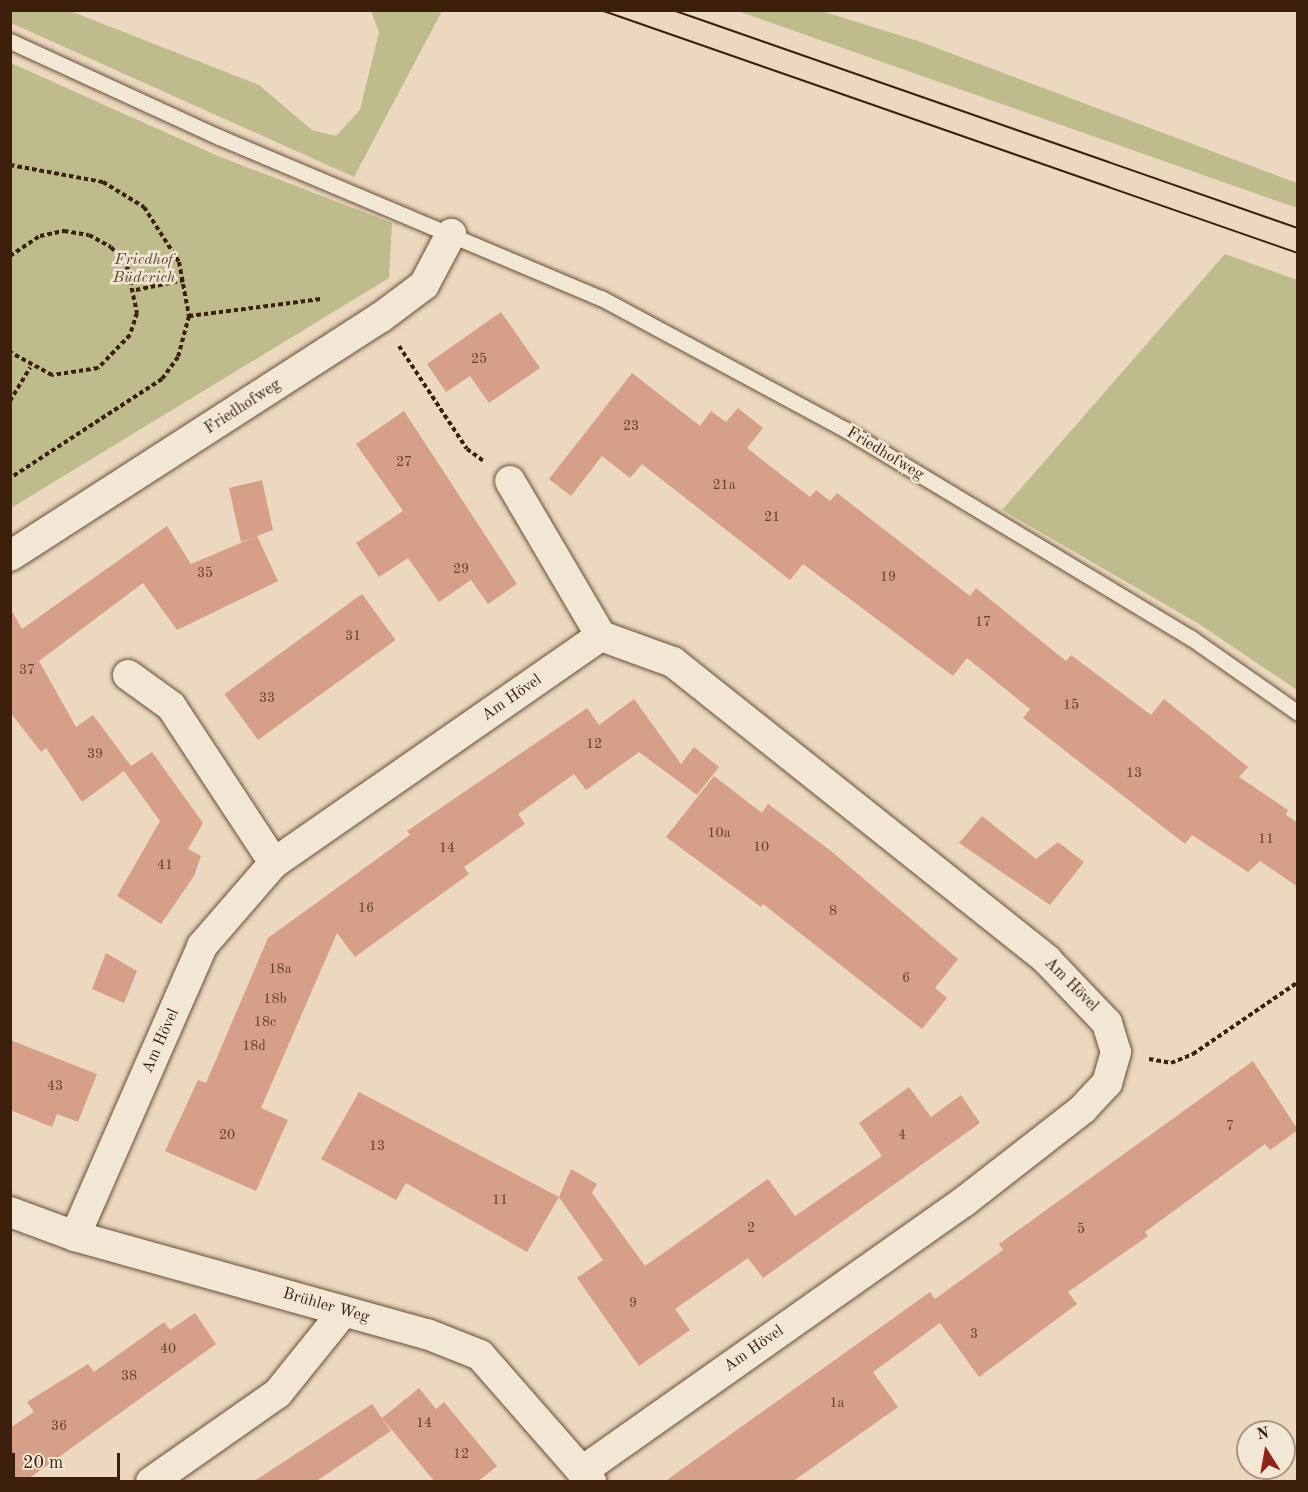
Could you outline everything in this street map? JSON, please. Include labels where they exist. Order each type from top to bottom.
[{"type":"street","name":"Friedhofweg","points":[[10,556],[380,318],[424,285],[451,234]]},
{"type":"street","points":[[510,481],[601,636]]},
{"type":"street","name":"Am Hövel","points":[[75,1236],[202,946],[274,863],[601,636],[673,662],[1047,960],[1107,1023],[1116,1053],[1107,1083],[1083,1110],[965,1201],[586,1476]]},
{"type":"street","points":[[128,675],[171,706],[274,863]]},
{"type":"street","name":"Brühler Weg","points":[[10,1212],[75,1236],[344,1311],[480,1355],[586,1476]]},
{"type":"street","points":[[151,1482],[278,1393],[344,1311]]},
{"type":"lane","name":"Friedhofweg","points":[[10,40],[219,137],[601,298],[846,430],[1191,638],[1298,713]]},
{"type":"path","points":[[10,165],[103,182],[128,193],[164,231],[184,280],[189,316],[178,357],[162,379],[10,478]]},
{"type":"path","points":[[10,256],[40,236],[64,231],[89,235],[116,254],[136,290],[130,335],[98,368],[52,375],[30,368],[10,352]]},
{"type":"path","points":[[136,290],[184,280]]},
{"type":"path","points":[[189,316],[321,299]]},
{"type":"path","points":[[380,318],[467,449],[510,481]]},
{"type":"path","points":[[11,398],[30,368]]},
{"type":"path","points":[[1116,1053],[1171,1063],[1186,1057],[1298,982]]},
{"type":"green space","points":[[11,10],[70,11],[259,85],[312,130],[336,136],[360,110],[379,32],[371,11],[442,11],[354,177],[11,23]]},
{"type":"green space","points":[[738,11],[821,11],[918,41],[1297,183],[1297,208]]},
{"type":"green space","name":"Friedhof Büderich","points":[[11,63],[218,156],[392,223],[389,278],[11,508]]},
{"type":"green space","points":[[1225,254],[1297,280],[1297,690],[1199,624],[1002,510]]},
{"type":"building","points":[[501,312],[540,368],[489,403],[470,376],[446,392],[427,364]]},
{"type":"building","points":[[632,373],[700,426],[711,411],[726,422],[738,408],[763,428],[747,448],[810,497],[816,490],[830,501],[837,493],[970,596],[976,588],[1066,661],[1071,655],[1151,715],[1164,699],[1248,767],[1239,777],[1288,810],[1286,815],[1298,823],[1298,887],[1260,861],[1248,872],[1192,835],[1185,844],[1023,718],[1030,709],[967,658],[953,676],[803,564],[790,580],[642,464],[630,478],[602,456],[571,496],[549,479]]},
{"type":"building","points":[[404,411],[517,584],[488,604],[471,580],[439,602],[408,558],[379,577],[356,543],[403,511],[356,444]]},
{"type":"building","points":[[262,480],[273,530],[257,536],[278,581],[177,630],[143,583],[39,661],[76,727],[93,715],[131,766],[152,752],[203,823],[188,849],[201,856],[194,876],[161,924],[117,896],[160,821],[124,771],[82,802],[46,748],[41,752],[10,712],[10,608],[22,629],[167,526],[191,564],[255,537],[241,542],[229,488]]},
{"type":"building","points":[[362,594],[396,640],[258,740],[224,694]]},
{"type":"building","points":[[634,699],[681,764],[694,747],[719,767],[697,795],[639,752],[586,790],[574,774],[518,814],[525,824],[464,867],[469,874],[355,957],[337,933],[261,1108],[288,1120],[256,1191],[165,1151],[198,1080],[206,1083],[268,938],[410,835],[407,831],[587,708],[599,725]]},
{"type":"building","points":[[714,776],[762,813],[768,804],[831,851],[958,959],[935,988],[947,998],[922,1029],[763,904],[761,907],[666,837]]},
{"type":"building","points":[[982,816],[1036,859],[1058,842],[1084,862],[1050,905],[959,843]]},
{"type":"building","points":[[106,953],[137,971],[124,1003],[92,989]]},
{"type":"building","points":[[10,1040],[97,1074],[78,1122],[57,1114],[52,1127],[10,1110]]},
{"type":"building","points":[[1253,1061],[1298,1130],[1270,1150],[1265,1144],[1145,1232],[1148,1236],[1068,1292],[1077,1304],[979,1377],[940,1323],[873,1372],[898,1407],[792,1482],[664,1482],[930,1292],[935,1299],[1003,1250],[999,1244]]},
{"type":"building","points":[[909,1087],[931,1117],[961,1095],[980,1123],[763,1278],[748,1258],[675,1309],[690,1330],[639,1366],[577,1278],[603,1260],[559,1197],[571,1169],[597,1184],[592,1193],[645,1266],[768,1179],[795,1216],[882,1156],[859,1123]]},
{"type":"building","points":[[359,1092],[559,1197],[527,1252],[406,1183],[396,1200],[321,1159]]},
{"type":"building","points":[[195,1313],[216,1344],[24,1482],[10,1482],[10,1428],[34,1412],[27,1402],[88,1364],[94,1372],[164,1322],[170,1330]]},
{"type":"building","points":[[419,1388],[436,1409],[444,1402],[497,1466],[477,1482],[435,1482],[382,1418]]},
{"type":"building","points":[[372,1404],[391,1431],[315,1482],[253,1482]]},
{"type":"tram line","points":[[601,10],[1298,253]]},
{"type":"tram line","points":[[673,10],[1298,228]]}]
